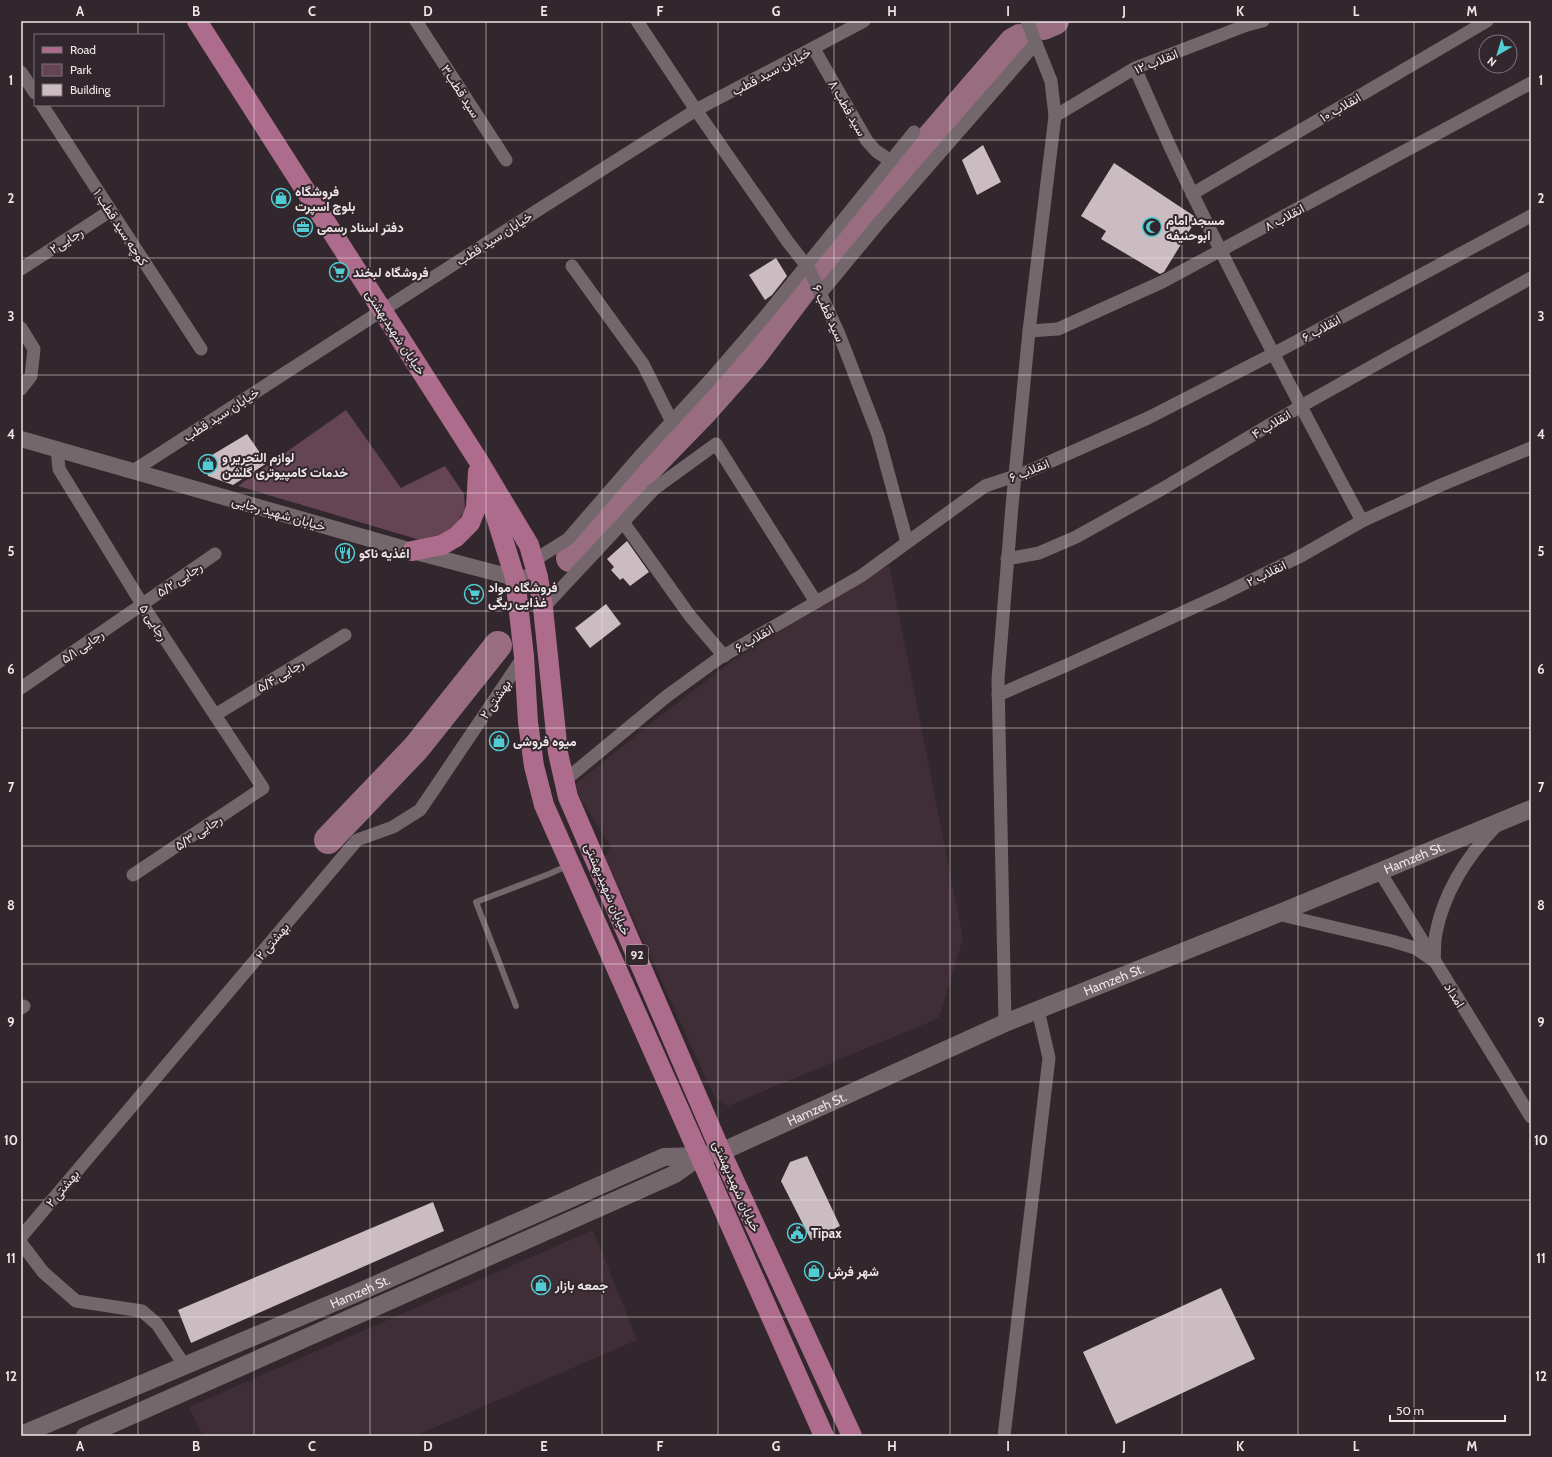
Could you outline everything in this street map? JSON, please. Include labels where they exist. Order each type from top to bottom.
[{"type":"main road","name":"خیابان شهیدبهشتی","points":[[197,21],[478,460],[529,545],[536,569],[543,608],[558,754],[568,797],[721,1152],[852,1436]]},
{"type":"main road","name":"خیابان شهیدبهشتی","points":[[478,460],[515,578],[524,656],[528,722],[534,766],[544,805],[824,1436]]},
{"type":"main road","points":[[412,551],[442,545],[456,537],[470,522],[476,508],[478,460]]},
{"type":"main road","name":"Hamzeh St.","points":[[21,1435],[358,1292],[664,1156],[700,1156],[721,1152],[1005,1023],[1277,914],[1531,809]]},
{"type":"main road","name":"Hamzeh St.","points":[[85,1436],[675,1174],[700,1156]]},
{"type":"street","name":"سید قطب۳","points":[[416,21],[506,160]]},
{"type":"street","name":"سید قطب ۶","points":[[637,21],[696,110],[788,242],[806,265],[839,334],[878,435],[907,542]]},
{"type":"street","name":"خیابان سید قطب","points":[[133,471],[696,110],[814,49],[864,21]]},
{"type":"street","points":[[1005,1023],[998,679],[1007,559],[1029,331],[1055,116],[1051,81],[1027,21]]},
{"type":"street","name":"انقلاب ۱۲","points":[[1055,116],[1135,68],[1247,25],[1263,21]]},
{"type":"street","name":"انقلاب ۱۰","points":[[1192,194],[1487,21]]},
{"type":"street","points":[[820,294],[878,224],[1036,43]]},
{"type":"street","name":"سید قطب ۸","points":[[814,49],[867,141],[876,151],[891,161]]},
{"type":"street","points":[[1135,68],[1192,194],[1273,354],[1362,521]]},
{"type":"street","points":[[21,72],[34,92]]},
{"type":"street","name":"انقلاب ۸","points":[[1029,331],[1058,329],[1162,282],[1531,84]]},
{"type":"street","name":"کوچه سید قطب ۱","points":[[43,106],[201,349]]},
{"type":"street","points":[[536,569],[568,540],[767,314],[914,132]]},
{"type":"street","name":"رجایی۲","points":[[21,269],[110,211]]},
{"type":"street","name":"انقلاب ۶","points":[[564,781],[667,696],[724,656],[861,576],[985,486],[1015,476],[1148,418],[1273,354],[1531,216]]},
{"type":"street","points":[[572,266],[643,364],[672,422]]},
{"type":"street","name":"انقلاب ۴","points":[[1007,559],[1039,553],[1076,537],[1162,489],[1301,406],[1531,278]]},
{"type":"street","points":[[21,328],[34,350],[31,376],[21,389]]},
{"type":"street","name":"خیابان شهید رجایی","points":[[21,439],[412,551],[515,578],[536,569]]},
{"type":"street","points":[[543,608],[654,489],[716,444],[816,602]]},
{"type":"street","name":"انقلاب ۲","points":[[998,695],[1068,665],[1223,594],[1299,557],[1362,521],[1441,485],[1531,448]]},
{"type":"street","name":"رجایی ۵","points":[[58,449],[59,469],[142,604],[263,788]]},
{"type":"street","points":[[623,522],[690,616],[724,656]]},
{"type":"street","name":"رجایی ۵/۲","points":[[142,604],[216,554]]},
{"type":"street","name":"رجایی ۵/۱","points":[[21,688],[142,604]]},
{"type":"street","name":"رجایی ۵/۴","points":[[215,715],[345,635]]},
{"type":"street","name":"بهشتی ۲","points":[[21,1237],[357,840],[393,826],[420,810],[524,656]]},
{"type":"street","name":"رجایی ۵/۳","points":[[133,875],[263,788]]},
{"type":"street","points":[[1434,961],[1435,934],[1442,908],[1462,867],[1480,843],[1500,822]]},
{"type":"street","name":"امداد","points":[[1380,872],[1531,1117]]},
{"type":"street","points":[[1277,914],[1392,941],[1415,948],[1434,961]]},
{"type":"street","points":[[1004,1436],[1049,1058],[1038,1010]]},
{"type":"street","points":[[21,1243],[43,1272],[76,1301],[142,1311],[156,1324],[186,1366]]},
{"type":"lane","points":[[516,1006],[476,902],[549,874],[570,864]]},
{"type":"shaded area","points":[[889,565],[963,938],[939,1018],[728,1106],[716,1100],[605,857],[611,846],[581,800],[576,784],[646,727],[733,660]]},
{"type":"shaded area","name":"جمعه بازار","points":[[593,1230],[637,1340],[415,1436],[203,1436],[189,1407]]},
{"type":"green space","points":[[346,410],[401,488],[445,466],[464,494],[465,508],[459,520],[449,531],[437,540],[420,540],[238,486]]},
{"type":"building","points":[[983,145],[1001,182],[977,195],[962,160]]},
{"type":"building","points":[[1114,163],[1194,216],[1196,220],[1164,272],[1160,274],[1101,239],[1106,231],[1081,216]]},
{"type":"building","points":[[776,258],[787,276],[772,295],[765,300],[749,275]]},
{"type":"building","points":[[247,434],[267,463],[233,485],[208,476],[202,461]]},
{"type":"building","points":[[627,541],[649,572],[630,586],[623,578],[620,580],[611,570],[614,567],[607,559]]},
{"type":"building","points":[[606,604],[621,624],[590,648],[575,628]]},
{"type":"building","points":[[807,1156],[840,1226],[811,1240],[781,1181],[790,1162]]},
{"type":"building","points":[[433,1202],[444,1231],[191,1343],[178,1310]]},
{"type":"building","points":[[1221,1288],[1255,1359],[1116,1424],[1083,1352]]},
{"type":"waterway","points":[[1043,26],[1055,21]]},
{"type":"waterway","points":[[821,267],[840,242],[1013,42],[1020,38]]},
{"type":"waterway","points":[[570,558],[634,483],[703,412],[752,357],[804,288]]},
{"type":"waterway","points":[[328,840],[416,748],[498,645]]},
{"type":"place","name":"فروشگاه بلوچ اسپرت","points":[[281,198]]},
{"type":"place","name":"دفتر اسناد رسمی","points":[[303,227]]},
{"type":"place","name":"مسجد امام ابوحنیفه","points":[[1152,227]]},
{"type":"place","name":"فروشگاه لبخند","points":[[339,272]]},
{"type":"place","name":"لوازم التحریر و خدمات کامپیوتری گلشن","points":[[208,464]]},
{"type":"place","name":"اغذیه ناکو","points":[[345,553]]},
{"type":"place","name":"فروشگاه مواد غذایی ریگی","points":[[474,594]]},
{"type":"place","name":"میوه فروشی","points":[[499,741]]},
{"type":"place","name":"Tipax","points":[[797,1233]]},
{"type":"place","name":"شهر فرش","points":[[814,1271]]},
{"type":"place","name":"جمعه بازار","points":[[541,1285]]}]
